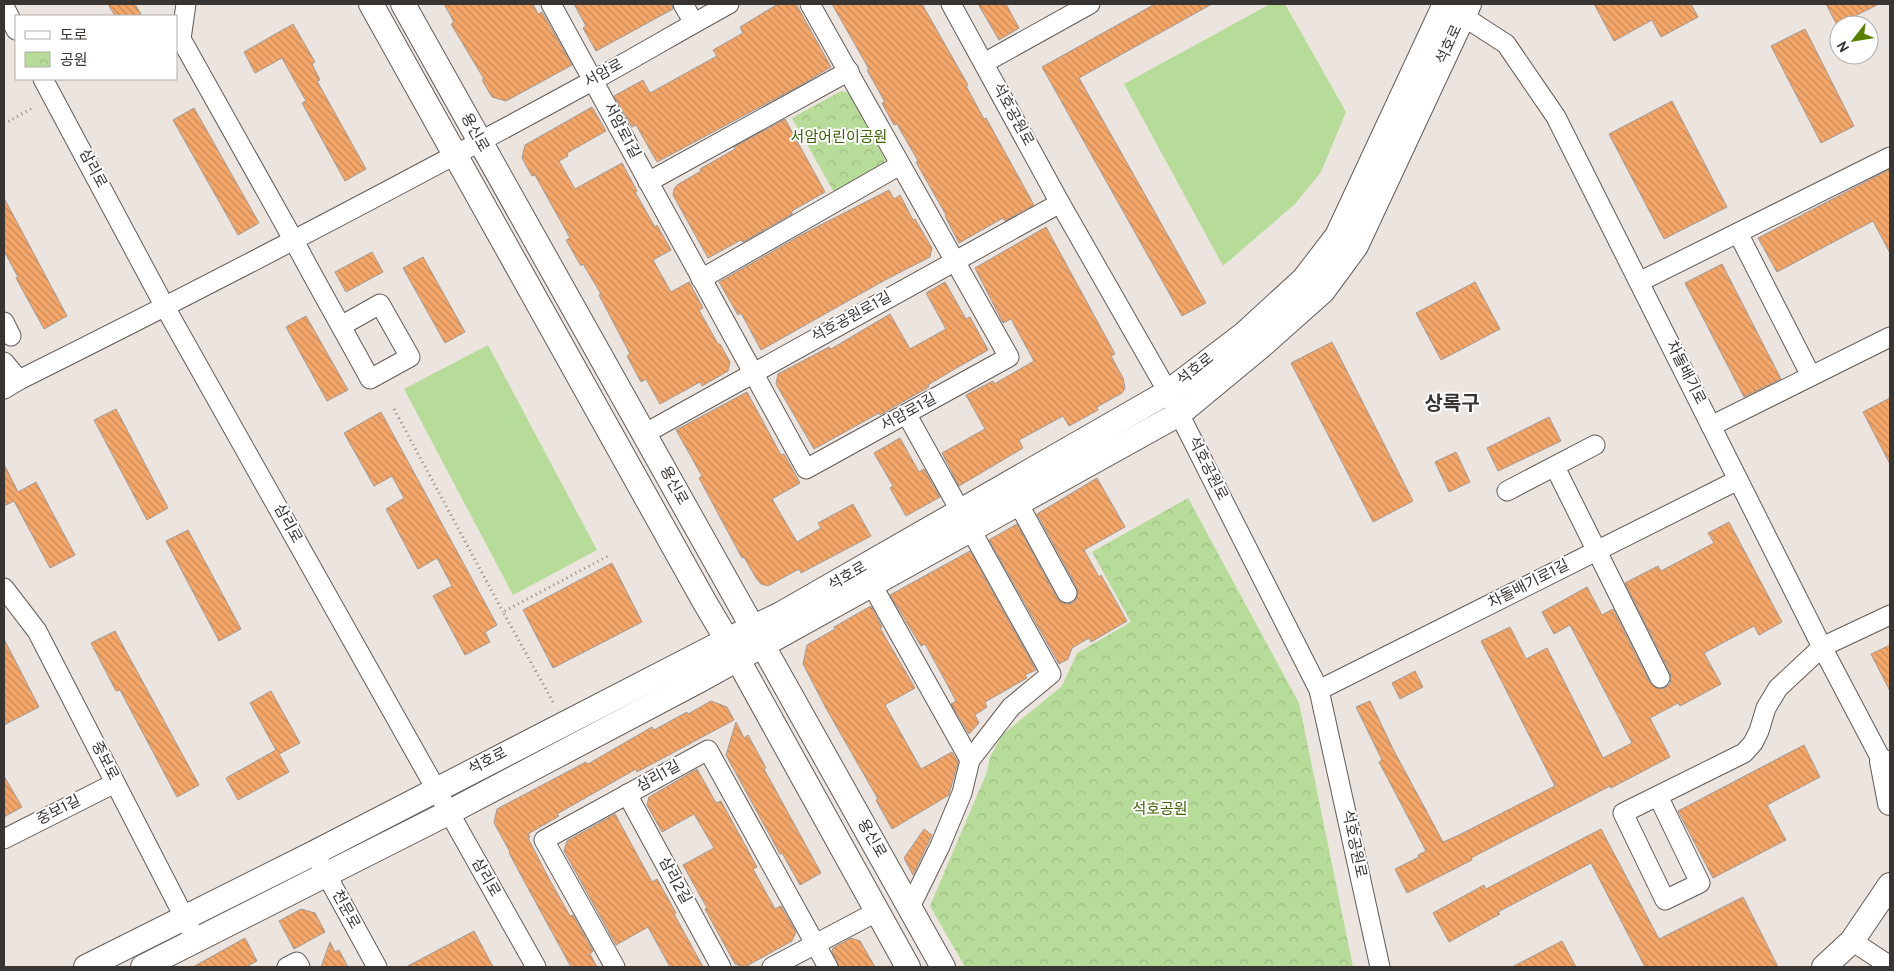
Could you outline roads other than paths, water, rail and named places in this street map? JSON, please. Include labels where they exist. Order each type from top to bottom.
[{"type":"main road","name":"용신로","points":[[371,4],[908,967]]},
{"type":"main road","name":"용신로","points":[[403,4],[943,967]]},
{"type":"main road","name":"석호로","points":[[86,967],[314,853],[434,790],[872,585],[966,520],[1168,392],[1244,334],[1304,278],[1337,236],[1456,7]]},
{"type":"main road","name":"석호로","points":[[758,637],[824,590],[966,520],[1018,503],[1179,414],[1260,347],[1323,291],[1356,246],[1456,7]]},
{"type":"main road","name":"석호로","points":[[143,967],[448,813],[732,649]]},
{"type":"main road","points":[[1888,766],[1890,803]]},
{"type":"main road","points":[[1824,967],[1852,941],[1890,884]]},
{"type":"street","name":"서암로1길","points":[[551,4],[806,469],[908,415],[1009,358],[810,4]]},
{"type":"street","points":[[683,4],[694,23]]},
{"type":"street","name":"서암로","points":[[9,382],[165,307],[454,155],[729,4]]},
{"type":"street","name":"석호공원로","points":[[951,4],[1060,203],[1168,392],[1319,690],[1380,967]]},
{"type":"street","points":[[984,63],[1090,4]]},
{"type":"street","points":[[4,6],[15,28]]},
{"type":"street","points":[[184,6],[181,39],[341,326]]},
{"type":"street","name":"차돌배기로","points":[[1456,7],[1506,44],[1556,117],[1822,647],[1888,766]]},
{"type":"street","points":[[648,182],[849,71]]},
{"type":"street","name":"삼리로","points":[[44,80],[165,307],[434,790],[536,967]]},
{"type":"street","points":[[1639,282],[1890,157]]},
{"type":"street","points":[[701,279],[900,165]]},
{"type":"street","name":"석호공원로1길","points":[[644,434],[1060,203]]},
{"type":"street","points":[[1738,233],[1811,376]]},
{"type":"street","points":[[1711,426],[1890,337]]},
{"type":"street","points":[[4,362],[9,382]]},
{"type":"street","points":[[908,415],[1051,674],[1010,707],[970,760],[962,794],[940,846],[910,907]]},
{"type":"street","points":[[1507,491],[1595,445]]},
{"type":"street","points":[[1555,467],[1660,678]]},
{"type":"street","name":"차돌배기로1길","points":[[1319,690],[1738,480]]},
{"type":"street","points":[[1018,503],[1067,593]]},
{"type":"street","name":"석호로","points":[[872,585],[970,760]]},
{"type":"street","name":"중보로","points":[[4,588],[37,631],[196,940]]},
{"type":"street","points":[[1658,796],[1700,883],[1665,900],[1623,813],[1744,753],[1753,743],[1766,708],[1778,688],[1822,647],[1890,615]]},
{"type":"street","name":"삼리1길","points":[[615,967],[544,840],[708,750],[828,967]]},
{"type":"street","name":"중보1길","points":[[4,839],[115,783]]},
{"type":"street","name":"삼리2길","points":[[627,794],[721,967]]},
{"type":"street","name":"천문로","points":[[314,853],[377,967]]},
{"type":"street","points":[[772,967],[878,911]]},
{"type":"street","points":[[1852,941],[1885,965]]},
{"type":"street","points":[[287,967],[297,962],[300,967]]},
{"type":"district","name":"상록구","points":[[1452,405]]},
{"type":"park label","name":"서암어린이공원","points":[[839,138]]},
{"type":"park label","name":"석호공원","points":[[1160,810]]}]
